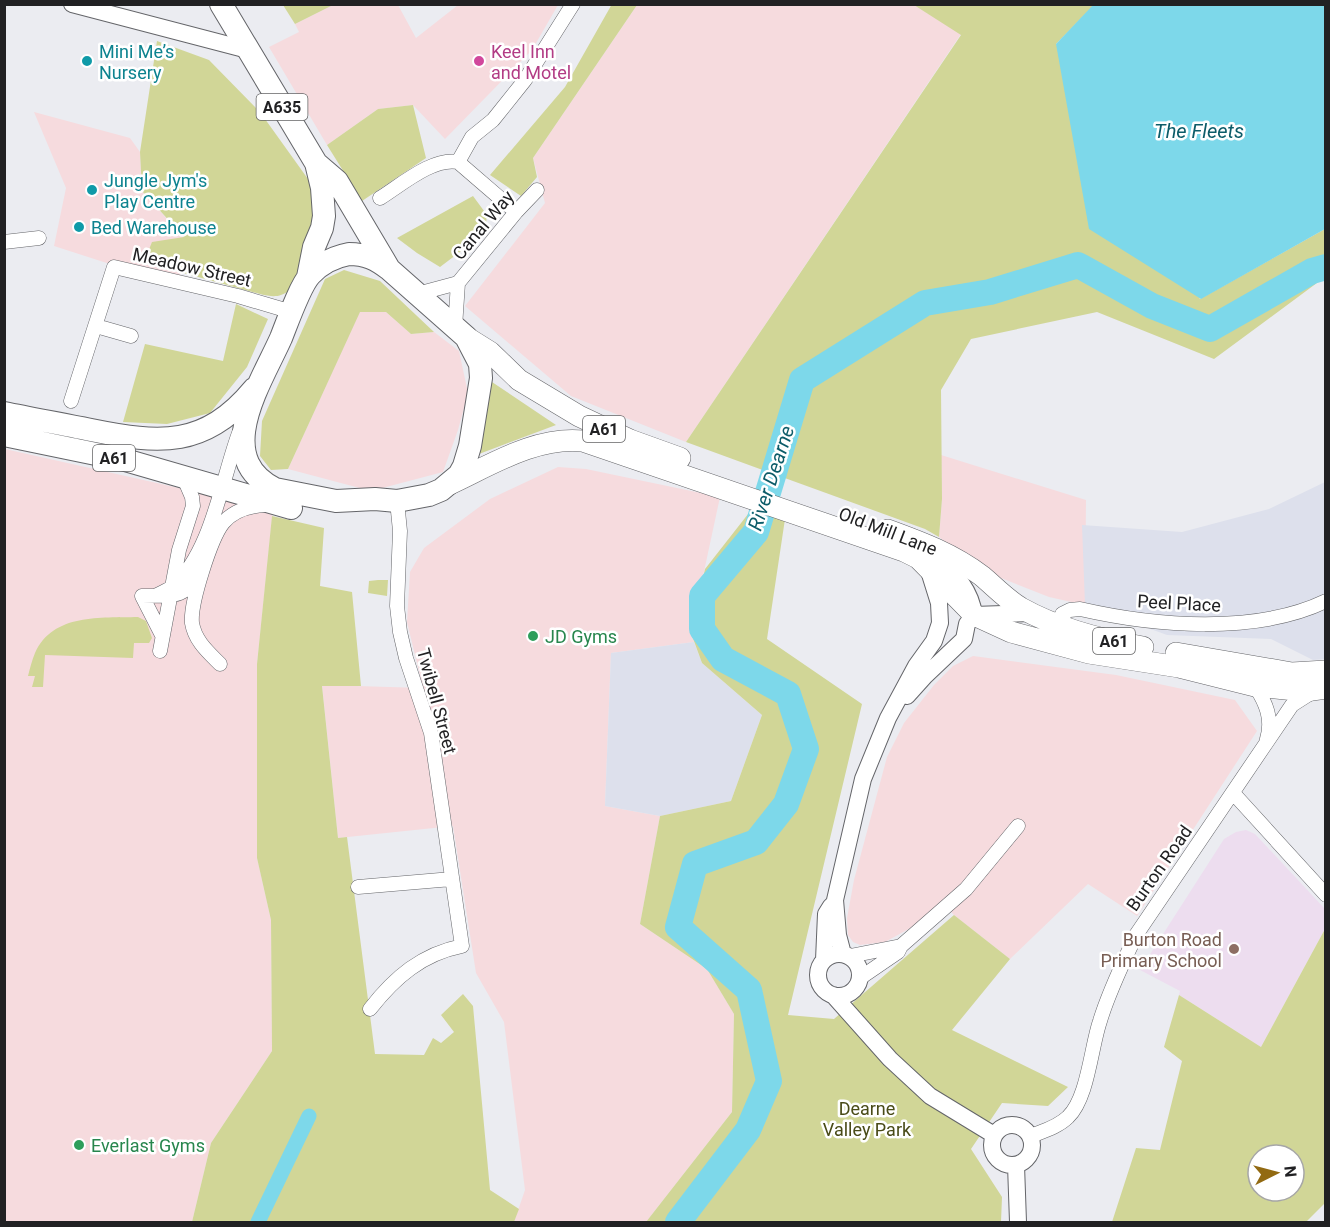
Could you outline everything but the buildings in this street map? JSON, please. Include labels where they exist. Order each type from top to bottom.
[{"type":"highway","name":"A635","points":[[221,4],[316,163],[322,188],[324,216],[314,247],[308,277]]},
{"type":"highway","name":"A635","points":[[316,163],[337,181],[389,269]]},
{"type":"highway","points":[[350,254],[378,260],[460,332],[477,355],[481,378],[468,454],[459,475],[450,484],[429,495],[397,501],[375,499],[336,501],[275,489],[255,473],[243,450],[242,436],[249,408],[308,277],[330,259],[350,254]]},
{"type":"highway","name":"A61","points":[[4,413],[152,441],[181,437],[213,425],[242,404],[260,382]]},
{"type":"highway","points":[[4,407],[45,421]]},
{"type":"highway","name":"A61","points":[[4,435],[125,460],[282,506],[318,513],[375,513],[397,501]]},
{"type":"main road","name":"Old Mill Lane","points":[[460,332],[490,352],[519,380],[579,416],[630,440],[759,493]]},
{"type":"main road","name":"Old Mill Lane","points":[[450,484],[537,445],[574,440],[926,544],[952,556],[1058,635],[1089,653],[1179,667],[1255,686],[1284,690],[1323,683]]},
{"type":"main road","name":"Old Mill Lane","points":[[787,502],[918,558],[970,620],[1011,632],[1120,643],[1303,673],[1323,683]]},
{"type":"street","points":[[72,4],[248,50]]},
{"type":"street","points":[[458,162],[472,136],[493,120],[525,80],[573,4]]},
{"type":"street","points":[[380,198],[437,162],[449,160],[458,162],[516,212]]},
{"type":"street","name":"Canal Way","points":[[417,294],[458,283],[537,190]]},
{"type":"street","points":[[4,242],[39,237]]},
{"type":"street","name":"Meadow Street","points":[[72,401],[114,267],[238,296],[292,312]]},
{"type":"street","name":"Canal Way","points":[[458,283],[460,332]]},
{"type":"street","points":[[96,326],[131,336]]},
{"type":"street","points":[[166,593],[196,558],[249,408]]},
{"type":"street","points":[[160,651],[166,593],[193,506],[192,497],[183,476]]},
{"type":"street","name":"Twibell Street","points":[[370,1009],[397,979],[413,966],[446,949],[462,946],[431,733],[406,658],[400,632],[398,606],[400,531],[397,501]]},
{"type":"street","points":[[220,664],[203,648],[192,623],[194,600],[206,562],[220,528],[230,517],[250,507],[282,506]]},
{"type":"street","points":[[888,718],[925,676],[964,639],[970,620],[972,603],[966,589],[926,544]]},
{"type":"street","points":[[162,635],[142,596],[166,593],[178,595],[197,578],[206,562]]},
{"type":"street","points":[[927,568],[939,603],[940,623],[934,641]]},
{"type":"street","name":"Peel Place","points":[[1058,635],[1062,614],[1070,610],[1080,609],[1143,621],[1209,624],[1252,621],[1310,608],[1326,601]]},
{"type":"street","points":[[865,1029],[858,984],[858,965],[846,955],[838,935],[835,900],[863,779],[888,718],[915,666],[934,641],[952,627],[970,620],[1031,613]]},
{"type":"street","name":"Burton Road","points":[[1031,1136],[1069,1117],[1082,1090],[1100,1020],[1136,935],[1234,794],[1292,705],[1323,683]]},
{"type":"street","name":"Burton Road","points":[[1255,686],[1270,719],[1265,744]]},
{"type":"street","points":[[1234,794],[1326,895]]},
{"type":"street","points":[[833,995],[845,996],[898,952],[901,946],[966,889],[1018,826]]},
{"type":"street","points":[[358,887],[452,879]]},
{"type":"street","points":[[824,960],[826,914],[835,900]]},
{"type":"street","points":[[901,946],[846,955],[834,954],[824,960],[819,967],[818,979],[823,989],[833,995],[890,1059],[930,1096],[994,1135]]},
{"type":"street","points":[[1016,1125],[1023,1127],[1031,1136],[1032,1150],[1029,1156],[1016,1165],[1005,1164],[994,1154],[992,1147],[994,1135],[1001,1128],[1016,1125]]},
{"type":"street","points":[[1016,1165],[1018,1222]]},
{"type":"shaded area","points":[[333,5],[398,5],[416,38],[458,5],[558,5],[532,50],[445,139],[413,105],[378,109],[327,145],[269,47],[299,32],[295,24]]},
{"type":"shaded area","points":[[637,5],[914,5],[961,34],[686,442],[571,396],[465,306],[545,203],[533,158]]},
{"type":"shaded area","points":[[34,112],[130,138],[140,152],[142,191],[184,238],[178,286],[54,246],[66,188]]},
{"type":"shaded area","points":[[360,311],[386,312],[411,334],[434,332],[459,351],[468,393],[443,472],[371,491],[288,469]]},
{"type":"shaded area","points":[[5,449],[273,509],[257,664],[257,858],[271,920],[272,1051],[211,1143],[192,1222],[5,1222]]},
{"type":"shaded area","points":[[941,455],[1086,500],[1085,605],[1049,597],[981,570],[939,537],[942,499]]},
{"type":"shaded area","points":[[558,467],[586,469],[720,497],[691,632],[694,642],[611,653],[605,806],[660,816],[640,924],[707,969],[734,1014],[732,1112],[646,1222],[514,1222],[525,1190],[504,1022],[476,973],[453,826],[338,838],[322,685],[423,688],[407,622],[410,572],[424,548],[490,499]]},
{"type":"shaded area","points":[[1325,482],[1325,659],[1313,660],[1271,639],[1167,635],[1085,605],[1082,525],[1182,532],[1269,509]]},
{"type":"shaded area","points":[[694,642],[702,663],[762,715],[731,801],[660,816],[605,806],[611,653]]},
{"type":"shaded area","points":[[973,656],[1116,675],[1235,700],[1257,731],[1137,916],[1088,884],[1010,959],[954,915],[942,902],[916,925],[885,942],[860,945],[853,942],[848,935],[847,918],[854,880],[887,757],[904,723],[934,685],[953,666]]},
{"type":"shaded area","name":"Burton Road Primary School","points":[[1246,830],[1255,834],[1325,909],[1325,929],[1261,1047],[1179,995],[1180,991],[1140,970],[1224,839],[1236,832]]},
{"type":"green space","points":[[612,4],[637,5],[533,158],[537,177],[521,196],[490,175],[565,87]]},
{"type":"green space","points":[[283,5],[333,5],[295,24]]},
{"type":"green space","points":[[914,5],[1094,5],[1056,44],[1200,299],[1325,229],[1325,277],[1214,359],[1097,312],[971,339],[941,390],[942,499],[939,537],[925,529],[686,442],[961,35]]},
{"type":"green space","points":[[157,41],[209,60],[260,112],[313,186],[316,231],[290,290],[279,296],[260,294],[144,262],[152,242],[184,237],[142,191],[140,152]]},
{"type":"green space","points":[[413,105],[426,158],[362,201],[327,145],[378,109]]},
{"type":"green space","points":[[473,196],[487,215],[485,233],[440,267],[397,238]]},
{"type":"green space","points":[[344,270],[380,281],[434,332],[411,334],[386,312],[360,312],[288,469],[271,470],[260,456],[262,421],[325,279]]},
{"type":"green space","points":[[236,304],[268,319],[247,367],[210,413],[167,424],[123,422],[145,344],[223,361]]},
{"type":"green space","points":[[489,380],[556,425],[479,454]]},
{"type":"green space","name":"Dearne Valley Park","points":[[752,509],[785,519],[767,639],[862,704],[788,1015],[834,1019],[954,915],[1010,959],[952,1030],[1068,1087],[1048,1106],[1002,1103],[971,1149],[1002,1197],[1001,1222],[646,1222],[732,1112],[734,1014],[707,969],[640,924],[660,816],[731,801],[762,715],[702,663],[691,633],[705,569]]},
{"type":"green space","points":[[272,516],[324,528],[320,586],[352,592],[361,686],[322,686],[338,838],[347,837],[375,1054],[424,1055],[433,1038],[441,1043],[454,1032],[441,1015],[463,994],[473,1006],[490,1190],[519,1209],[514,1222],[192,1222],[211,1143],[272,1051],[271,920],[257,858],[257,664]]},
{"type":"green space","points":[[388,580],[387,596],[368,593],[369,581]]},
{"type":"green space","points":[[138,617],[146,621],[152,638],[149,643],[134,643],[133,658],[45,655],[43,687],[32,687],[35,676],[28,676],[34,656],[43,640],[53,631],[79,620]]},
{"type":"green space","points":[[1325,929],[1325,1203],[1306,1222],[1112,1222],[1136,1148],[1160,1150],[1182,1061],[1164,1047],[1179,995],[1261,1047]]},
{"type":"water","name":"The Fleets","points":[[1094,4],[1325,5],[1325,229],[1201,299],[1089,229],[1056,44]]},
{"type":"waterway","name":"River Dearne","points":[[678,1222],[748,1130],[769,1081],[749,990],[678,927],[695,864],[756,842],[786,804],[806,749],[788,694],[723,659],[702,629],[702,596],[756,532],[802,380],[925,303],[990,292],[1078,265],[1152,306],[1210,329],[1312,271],[1326,267]]},
{"type":"waterway","points":[[258,1222],[309,1116]]},
{"type":"place","name":"Mini Me’s Nursery","points":[[87,61]]},
{"type":"place","name":"Keel Inn and Motel","points":[[479,61]]},
{"type":"place","name":"Jungle Jym's Play Centre","points":[[92,190]]},
{"type":"place","name":"Bed Warehouse","points":[[79,227]]},
{"type":"place","name":"JD Gyms","points":[[533,636]]},
{"type":"place","name":"Burton Road Primary School","points":[[1234,949]]},
{"type":"place","name":"Everlast Gyms","points":[[79,1145]]}]
